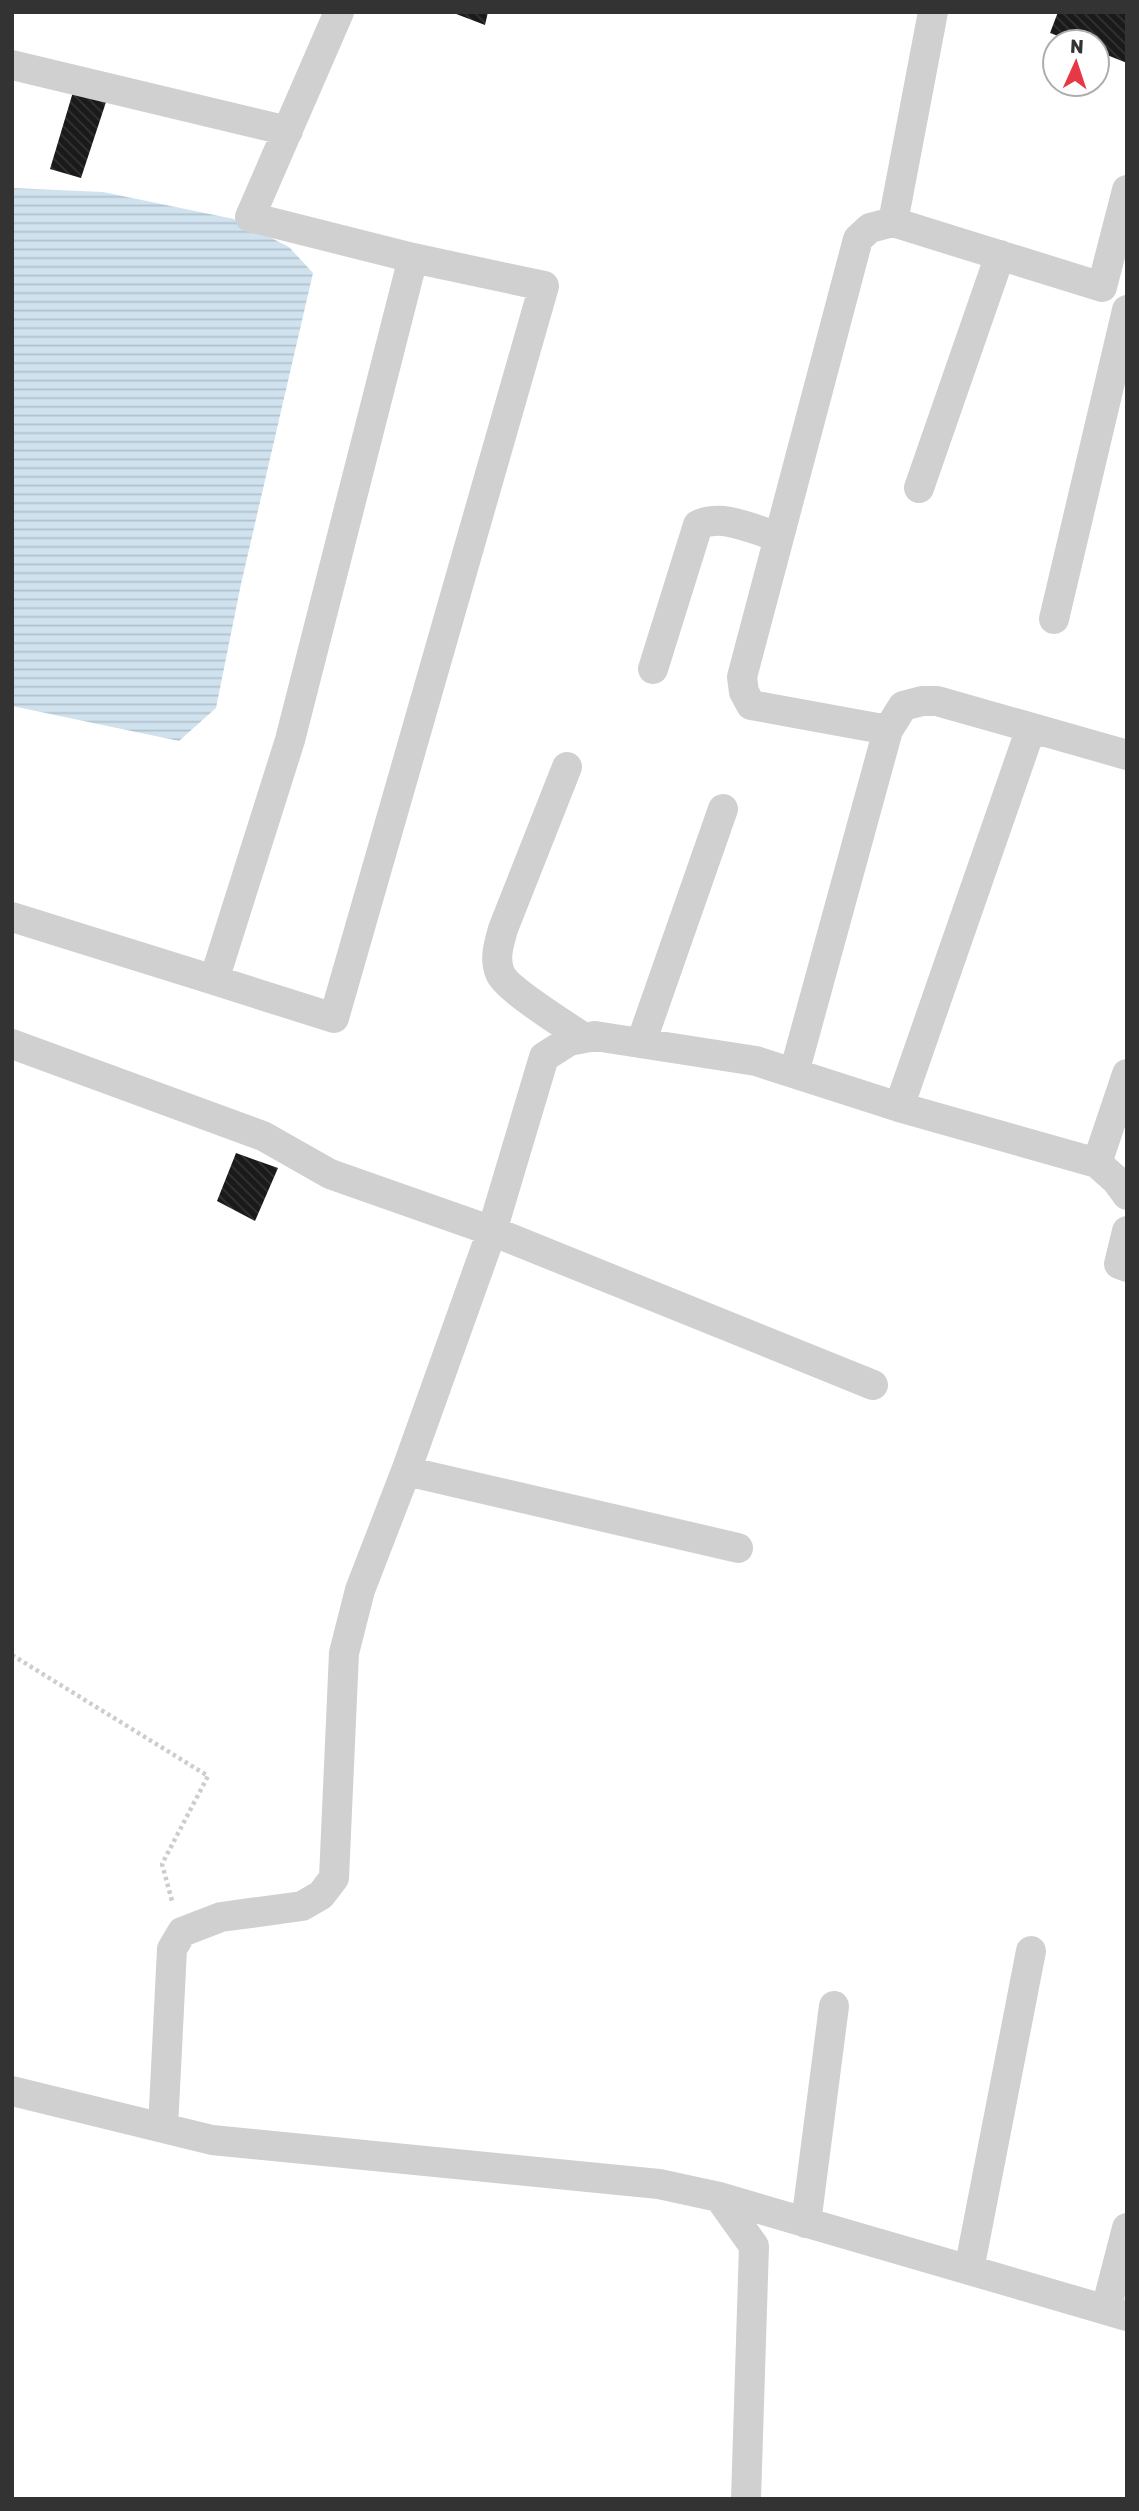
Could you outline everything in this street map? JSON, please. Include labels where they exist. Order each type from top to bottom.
[{"type":"street","points":[[12,917],[334,1018],[544,286],[413,258],[250,216],[339,12]]},
{"type":"street","points":[[893,222],[933,12]]},
{"type":"street","points":[[12,65],[288,131]]},
{"type":"street","points":[[888,730],[751,705],[744,692],[742,677],[858,239],[870,228],[893,222],[1115,290],[1127,190]]},
{"type":"street","points":[[919,488],[1000,255]]},
{"type":"street","points":[[214,980],[290,740],[413,258]]},
{"type":"street","points":[[1054,619],[1127,310]]},
{"type":"street","points":[[653,669],[698,524],[719,519],[779,537]]},
{"type":"street","points":[[794,1073],[888,730],[903,706],[922,701],[937,701],[1127,755]]},
{"type":"street","points":[[898,1107],[1031,728]]},
{"type":"street","points":[[566,767],[503,929],[496,956],[501,975],[516,990],[583,1038]]},
{"type":"street","points":[[641,1043],[723,809]]},
{"type":"street","points":[[163,2128],[172,1949],[182,1932],[221,1917],[302,1906],[321,1895],[334,1878],[344,1653],[360,1590],[406,1471],[492,1231],[544,1057],[569,1041],[595,1037],[756,1060],[898,1107],[1097,1163],[1127,1195]]},
{"type":"street","points":[[12,1044],[263,1136],[330,1174],[492,1231],[873,1385]]},
{"type":"street","points":[[1097,1163],[1127,1074]]},
{"type":"street","points":[[1127,1231],[1119,1264],[1127,1267]]},
{"type":"street","points":[[406,1471],[738,1548]]},
{"type":"street","points":[[970,2270],[1031,1951]]},
{"type":"street","points":[[806,2222],[834,2006]]},
{"type":"street","points":[[12,2091],[212,2140],[659,2184],[719,2197],[1116,2312],[1127,2228]]},
{"type":"street","points":[[719,2197],[754,2246],[746,2499]]},
{"type":"path","points":[[12,1655],[208,1776],[162,1864],[182,1932]]},
{"type":"water","points":[[12,188],[103,192],[234,219],[289,247],[313,273],[241,584],[216,708],[179,741],[12,706]]},
{"type":"building","points":[[451,12],[488,12],[485,25]]},
{"type":"building","points":[[1058,12],[1127,12],[1127,63],[1111,57],[1111,28],[1052,28]]},
{"type":"building","points":[[73,92],[106,102],[81,178],[50,169]]},
{"type":"building","points":[[236,1153],[278,1168],[255,1221],[217,1201]]}]
